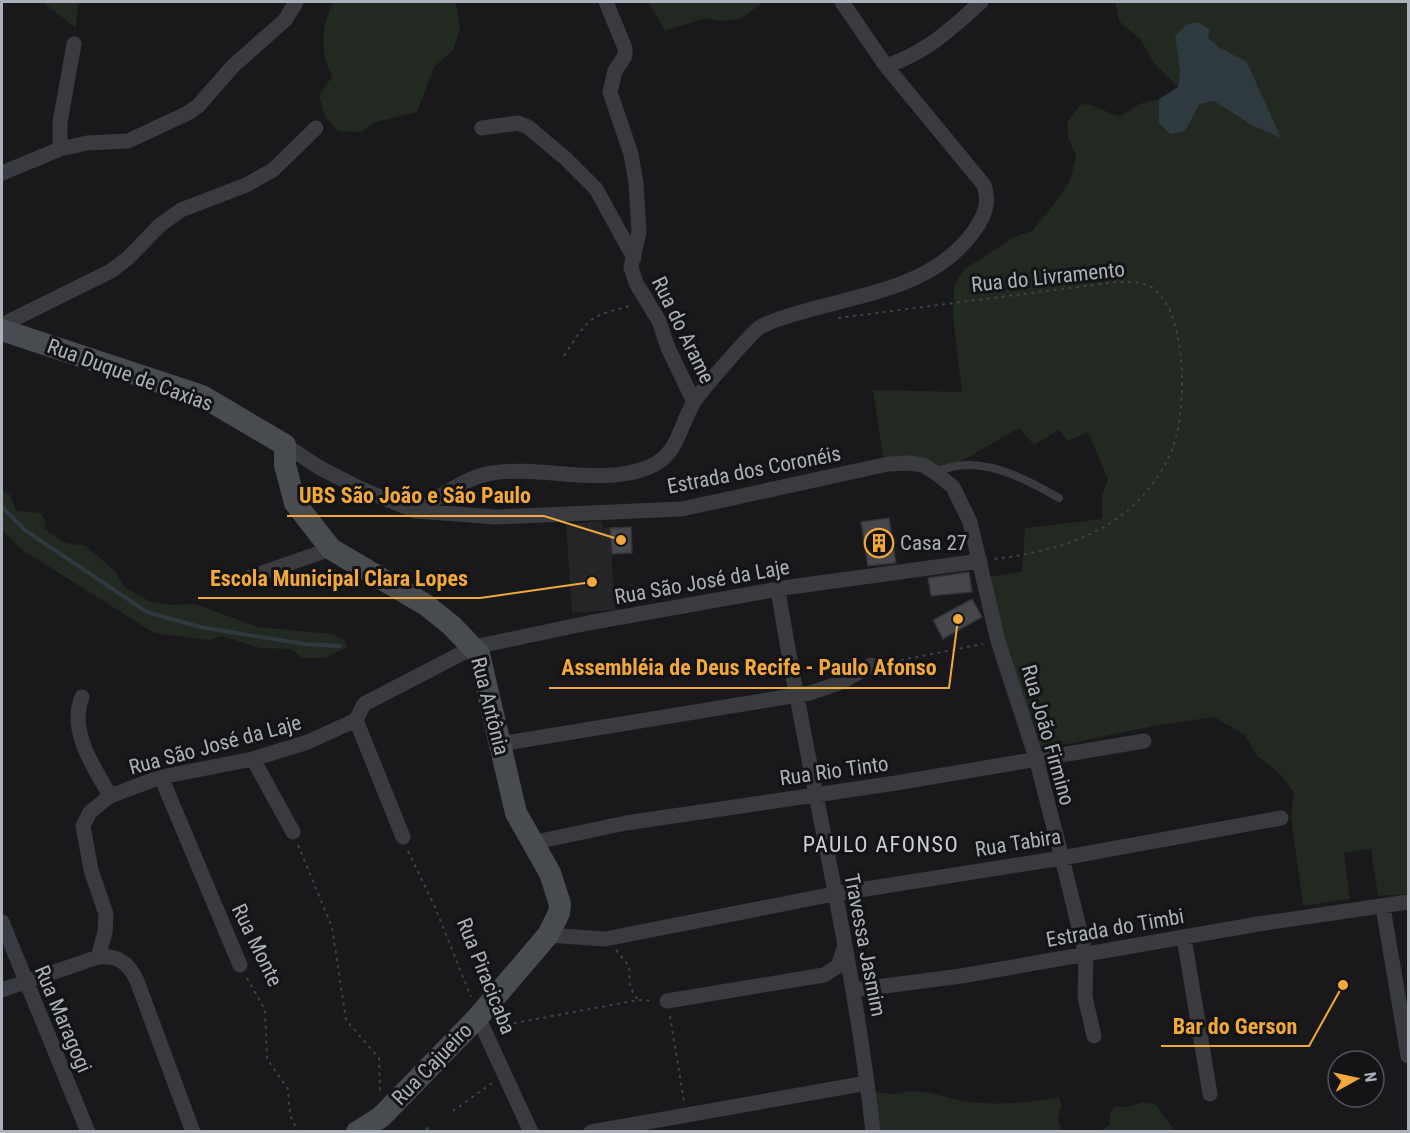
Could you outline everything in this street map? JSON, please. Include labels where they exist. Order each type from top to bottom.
[{"type":"street","points":[[2,173],[60,149],[87,143],[128,141],[188,113],[198,106],[233,66],[276,29],[296,2]]},
{"type":"street","name":"Rua do Arame","points":[[606,2],[625,48],[625,56],[615,71],[610,92],[632,154],[639,232],[631,267],[633,276],[659,321],[668,348],[694,402]]},
{"type":"street","points":[[416,512],[476,476],[522,470],[593,476],[650,467],[673,448],[694,402],[759,328],[800,312],[886,289],[934,269],[959,250],[984,217],[988,201],[980,177],[886,66],[843,2]]},
{"type":"street","points":[[886,66],[911,58],[933,45],[981,2]]},
{"type":"street","points":[[60,149],[60,122],[74,44]]},
{"type":"street","points":[[482,128],[518,123],[528,127],[565,158],[596,189],[634,258]]},
{"type":"street","points":[[2,325],[111,271],[128,258],[160,225],[182,210],[246,185],[273,170],[316,128]]},
{"type":"street","name":"Rua Duque de Caxias","points":[[2,330],[202,396],[285,445]]},
{"type":"street","name":"Estrada dos Coronéis","points":[[285,445],[340,479],[416,512],[495,517],[682,509],[877,466],[910,463],[928,468]]},
{"type":"street","name":"Rua Antônia","points":[[285,445],[285,465],[295,503],[331,549],[426,605],[474,647],[482,662],[516,813],[550,873],[560,904],[559,913],[548,935],[481,1023]]},
{"type":"street","name":"Rua João Firmino","points":[[928,468],[953,487],[962,501],[980,561],[998,641],[1036,758],[1086,956],[1085,997],[1094,1036]]},
{"type":"street","points":[[250,577],[331,549]]},
{"type":"street","name":"Rua São José da Laje","points":[[110,796],[161,777],[253,759],[308,742],[356,720],[364,705],[474,647],[588,623],[778,590],[980,561]]},
{"type":"street","name":"Travessa Jasmim","points":[[778,590],[794,694],[817,793],[834,894],[854,990],[873,1131]]},
{"type":"street","points":[[500,744],[826,688],[871,665]]},
{"type":"street","points":[[82,698],[76,716],[77,724],[86,749],[110,796],[90,812],[83,826],[91,870],[106,914],[105,932],[98,957]]},
{"type":"street","points":[[356,720],[403,837]]},
{"type":"street","name":"Rua Rio Tinto","points":[[531,843],[626,823],[897,783],[1144,741]]},
{"type":"street","points":[[253,759],[293,832]]},
{"type":"street","name":"Rua Monte","points":[[161,777],[240,965]]},
{"type":"street","name":"Rua Tabira","points":[[548,935],[605,939],[834,894],[1062,858],[1281,818]]},
{"type":"street","name":"Estrada do Timbi","points":[[854,990],[961,976],[1086,956],[1258,924],[1408,902]]},
{"type":"street","points":[[1383,907],[1408,1056]]},
{"type":"street","name":"Rua Maragogi","points":[[2,922],[88,1131]]},
{"type":"street","points":[[1184,938],[1210,1094]]},
{"type":"street","points":[[667,1001],[824,975],[838,966],[845,946]]},
{"type":"street","points":[[2,990],[98,957],[109,956],[122,960],[131,967],[193,1131]]},
{"type":"street","name":"Rua Cajueiro","points":[[357,1131],[381,1117],[481,1023]]},
{"type":"street","name":"Rua Piracicaba","points":[[481,1023],[531,1131]]},
{"type":"street","points":[[591,1131],[867,1083]]},
{"type":"lane","points":[[928,468],[981,465],[1000,471],[1059,498]]},
{"type":"path","name":"Rua do Livramento","points":[[830,319],[1116,282],[1149,286],[1171,312],[1180,354],[1182,385],[1179,423],[1174,445],[1164,466],[1145,494],[1115,519],[1081,540],[1030,554],[980,561]]},
{"type":"path","points":[[564,356],[584,324],[594,316],[647,301]]},
{"type":"path","points":[[871,665],[998,641]]},
{"type":"path","points":[[293,832],[332,927],[346,1020],[379,1058],[381,1117]]},
{"type":"path","name":"Rua Piracicaba","points":[[403,837],[414,867],[435,907],[481,1023]]},
{"type":"path","points":[[605,939],[629,966],[630,987],[638,1000]]},
{"type":"path","name":"Rua Monte","points":[[240,965],[265,1010],[267,1059],[288,1089],[290,1115],[298,1131]]},
{"type":"path","points":[[481,1023],[638,1000],[667,1001],[686,1115]]},
{"type":"path","points":[[453,1111],[504,1074]]},
{"type":"shaded area","points":[[43,2],[78,2],[76,28]]},
{"type":"shaded area","points":[[333,2],[456,2],[460,29],[453,50],[434,67],[417,112],[376,122],[361,132],[338,131],[325,117],[319,95],[332,77],[325,57],[323,39]]},
{"type":"shaded area","points":[[649,2],[764,2],[740,19],[721,21],[705,18],[665,31]]},
{"type":"shaded area","points":[[1115,2],[1408,2],[1408,894],[1378,896],[1371,849],[1344,853],[1350,899],[1303,906],[1291,817],[1294,793],[1281,775],[1256,755],[1245,735],[1214,717],[1154,726],[1038,750],[1007,650],[989,577],[1022,572],[1025,528],[1102,519],[1102,495],[1108,480],[1088,432],[1068,441],[1059,430],[1034,445],[1019,428],[948,469],[923,458],[883,457],[873,390],[962,392],[953,317],[954,285],[965,269],[1016,236],[1032,231],[1056,201],[1070,181],[1076,156],[1068,137],[1067,122],[1081,104],[1121,116],[1139,104],[1159,99],[1159,123],[1185,131],[1200,104],[1214,101],[1251,125],[1280,137],[1247,62],[1219,47],[1208,38],[1210,30],[1186,25],[1175,36],[1180,72],[1178,87],[1154,63],[1140,39],[1119,21]]},
{"type":"shaded area","points":[[1198,22],[1210,30],[1208,38],[1219,47],[1247,62],[1281,138],[1251,125],[1214,101],[1200,104],[1185,131],[1170,134],[1159,123],[1159,99],[1178,87],[1180,72],[1175,36],[1186,25]]},
{"type":"shaded area","points":[[2,491],[10,495],[16,511],[41,513],[46,522],[44,529],[65,543],[86,546],[115,571],[124,587],[149,601],[171,605],[195,604],[258,627],[333,634],[344,640],[347,647],[325,658],[302,658],[291,649],[260,648],[222,636],[209,640],[154,633],[21,549],[2,530]]},
{"type":"shaded area","points":[[602,521],[603,528],[610,528],[615,610],[572,613],[566,524]]},
{"type":"shaded area","points":[[910,1091],[965,1101],[1000,1104],[1059,1097],[1062,1105],[1058,1118],[1061,1131],[880,1131],[874,1092],[895,1094]]},
{"type":"shaded area","points":[[1143,1102],[1155,1104],[1175,1131],[1100,1131],[1110,1125],[1110,1112],[1115,1107],[1127,1107]]},
{"type":"building","name":"Casa 27","points":[[889,518],[896,563],[868,566],[861,522]]},
{"type":"building","points":[[631,527],[632,553],[612,554],[610,528]]},
{"type":"building","points":[[969,572],[972,592],[931,596],[928,578]]},
{"type":"building","points":[[972,599],[982,617],[943,639],[933,620]]},
{"type":"waterway","points":[[2,507],[26,531],[147,612],[200,627],[304,644],[340,646]]},
{"type":"place","name":"UBS São João e São Paulo","points":[[621,540]]},
{"type":"place","name":"Casa 27","points":[[879,543]]},
{"type":"place","name":"Escola Municipal Clara Lopes","points":[[592,582]]},
{"type":"place","name":"Assembléia de Deus Recife - Paulo Afonso","points":[[958,619]]},
{"type":"place","name":"Bar do Gerson","points":[[1343,985]]},
{"type":"district","name":"PAULO AFONSO","points":[[881,844]]}]
